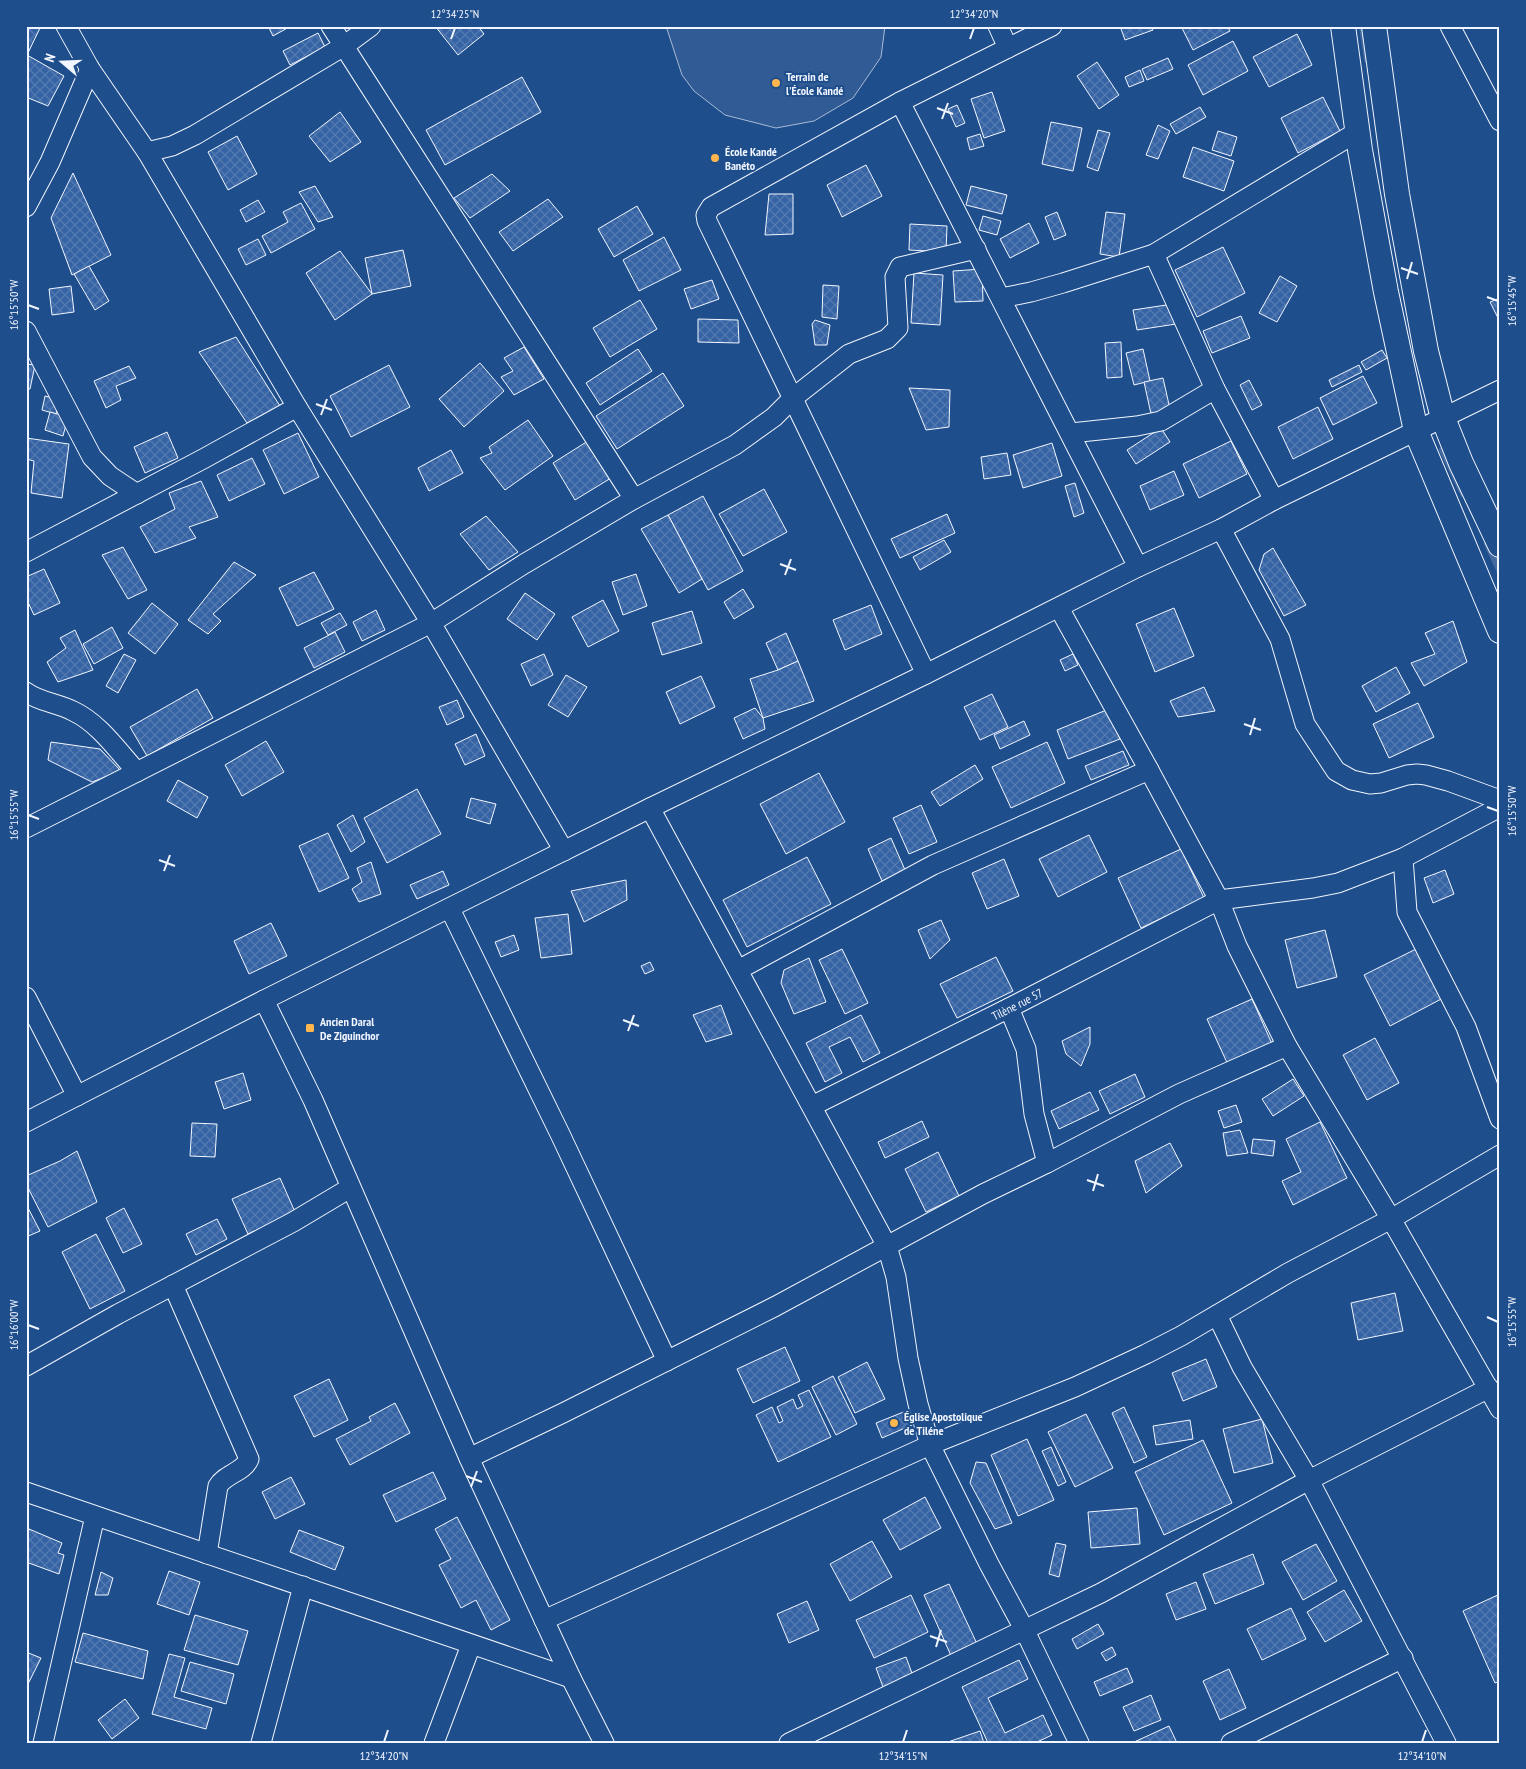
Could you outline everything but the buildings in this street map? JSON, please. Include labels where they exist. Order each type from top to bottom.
[{"type":"street","points":[[66,26],[90,69],[147,152],[297,407],[431,623],[564,851]]},
{"type":"street","points":[[330,26],[634,499]]},
{"type":"street","points":[[147,152],[172,146],[195,134],[344,46],[371,26]]},
{"type":"street","points":[[998,26],[1008,48]]},
{"type":"street","points":[[926,674],[707,220],[707,212],[711,207],[900,102],[1052,26]]},
{"type":"street","points":[[1343,26],[1357,132],[1386,292],[1416,431],[1500,631]]},
{"type":"street","points":[[1374,26],[1396,194],[1426,351],[1443,418],[1461,462],[1500,545]]},
{"type":"street","points":[[1450,26],[1500,121]]},
{"type":"street","points":[[26,207],[50,162],[90,69]]},
{"type":"street","points":[[900,102],[1138,567]]},
{"type":"street","points":[[1000,298],[1063,283],[1154,254],[1357,132]]},
{"type":"street","points":[[26,828],[431,623],[524,564],[634,499],[735,445],[774,417],[793,398],[849,354],[887,339],[898,328],[894,277],[900,267],[976,249]]},
{"type":"street","points":[[1154,254],[1215,389],[1274,500]]},
{"type":"street","points":[[26,331],[92,457],[110,476],[137,494]]},
{"type":"street","points":[[1070,433],[1136,426],[1161,421],[1215,389]]},
{"type":"street","points":[[26,1122],[264,1000],[650,808],[926,674],[1138,567],[1500,390]]},
{"type":"street","points":[[26,552],[297,407]]},
{"type":"street","points":[[1220,528],[1280,639],[1305,724],[1336,771],[1352,780],[1370,784],[1381,784],[1407,775],[1426,775],[1500,800]]},
{"type":"street","points":[[1059,608],[1219,900],[1237,946],[1287,1046],[1391,1219],[1500,1409]]},
{"type":"street","points":[[26,692],[32,696],[74,711],[87,719],[104,734],[137,772]]},
{"type":"street","points":[[738,970],[933,865],[1149,770]]},
{"type":"street","points":[[1219,900],[1314,888],[1338,883],[1403,858],[1500,807]]},
{"type":"street","points":[[650,808],[887,1246],[896,1277],[910,1367],[930,1445],[989,1564],[1024,1629],[1079,1743]]},
{"type":"street","points":[[1403,858],[1407,912],[1466,1027],[1500,1119]]},
{"type":"street","name":"Tilène rue 57","points":[[812,1106],[1009,1008],[1219,900]]},
{"type":"street","points":[[450,909],[560,1134],[667,1361]]},
{"type":"street","points":[[26,997],[76,1096]]},
{"type":"street","points":[[264,1000],[313,1100],[469,1458],[571,1678],[604,1743]]},
{"type":"street","points":[[1009,1008],[1026,1049],[1034,1114],[1048,1163]]},
{"type":"street","points":[[469,1458],[667,1361],[818,1284],[983,1194],[1048,1163],[1179,1094],[1287,1046]]},
{"type":"street","points":[[544,1620],[930,1445],[1084,1382],[1146,1354],[1218,1315],[1248,1295],[1391,1219],[1500,1155]]},
{"type":"street","points":[[26,1366],[118,1314],[293,1222],[350,1188]]},
{"type":"street","points":[[173,1286],[249,1460],[225,1478],[218,1486],[207,1554]]},
{"type":"street","points":[[1218,1315],[1242,1367],[1309,1480],[1446,1743]]},
{"type":"street","points":[[790,1743],[1101,1593],[1309,1480],[1489,1388]]},
{"type":"street","points":[[26,1492],[571,1678]]},
{"type":"street","points":[[43,1743],[95,1516]]},
{"type":"street","points":[[261,1743],[302,1586]]},
{"type":"street","points":[[434,1743],[470,1645]]},
{"type":"street","points":[[1231,1743],[1403,1658]]},
{"type":"shaded area","name":"Terrain de l'École Kandé","points":[[666,26],[885,26],[881,57],[853,98],[814,121],[776,128],[725,115],[694,91],[682,75]]},
{"type":"waterway","points":[[1362,26],[1367,60]]},
{"type":"waterway","points":[[1442,450],[1463,494]]},
{"type":"waterway","points":[[1487,544],[1500,572]]},
{"type":"place","name":"Terrain de l'École Kandé","points":[[776,83]]},
{"type":"place","name":"École Kandé Banéto","points":[[715,158]]},
{"type":"place","name":"Ancien Daral De Ziguinchor","points":[[310,1028]]},
{"type":"place","name":"Église Apostolique de Tiléne","points":[[894,1423]]}]
